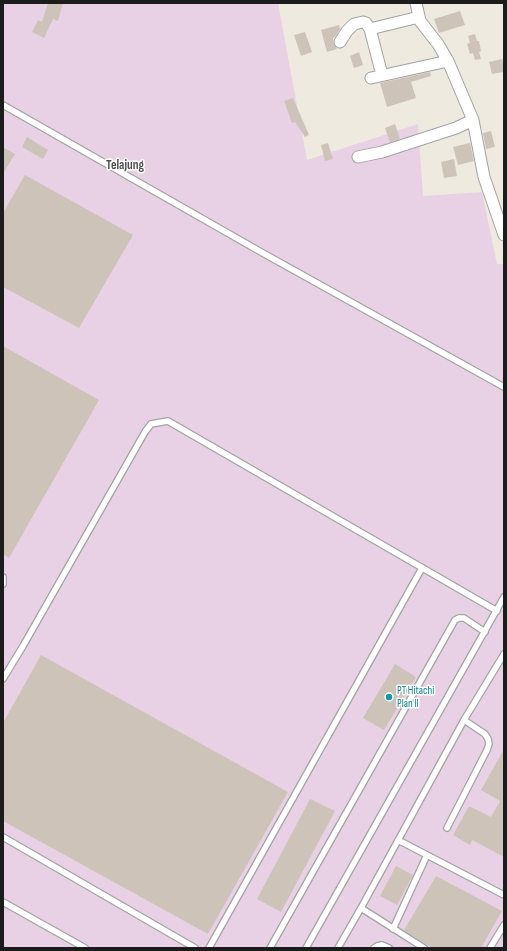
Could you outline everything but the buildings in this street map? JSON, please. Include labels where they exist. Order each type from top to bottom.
[{"type":"street","points":[[416,3],[420,22],[438,44],[448,61],[473,120],[484,177],[504,235]]},
{"type":"street","points":[[370,29],[419,17]]},
{"type":"street","points":[[340,42],[347,31],[354,24],[363,22],[366,23],[370,29],[382,75]]},
{"type":"street","points":[[371,78],[448,61]]},
{"type":"street","points":[[358,158],[382,152],[456,128],[473,120]]},
{"type":"lane","points":[[3,105],[254,248],[504,387]]},
{"type":"lane","points":[[3,679],[145,432],[151,424],[168,421],[497,611]]},
{"type":"lane","points":[[209,948],[422,568]]},
{"type":"lane","points":[[3,578],[3,584]]},
{"type":"lane","points":[[306,948],[504,597]]},
{"type":"lane","points":[[270,948],[455,620],[464,618],[485,632]]},
{"type":"lane","points":[[338,948],[464,720],[504,654]]},
{"type":"lane","points":[[447,828],[489,744],[485,734],[464,720]]},
{"type":"lane","points":[[3,837],[195,948]]},
{"type":"lane","points":[[398,840],[504,895]]},
{"type":"lane","points":[[393,929],[427,855]]},
{"type":"lane","points":[[3,902],[85,948]]},
{"type":"lane","points":[[361,908],[424,948]]},
{"type":"lane","points":[[490,948],[504,925]]},
{"type":"lane","points":[[374,948],[382,945],[389,948]]},
{"type":"shaded area","points":[[3,3],[278,3],[307,160],[418,124],[423,196],[482,192],[497,264],[504,264],[504,948],[3,948]]},
{"type":"place","name":"PT Hitachi Plan II","points":[[389,697]]},
{"type":"district","name":"Telajung","points":[[125,166]]}]
